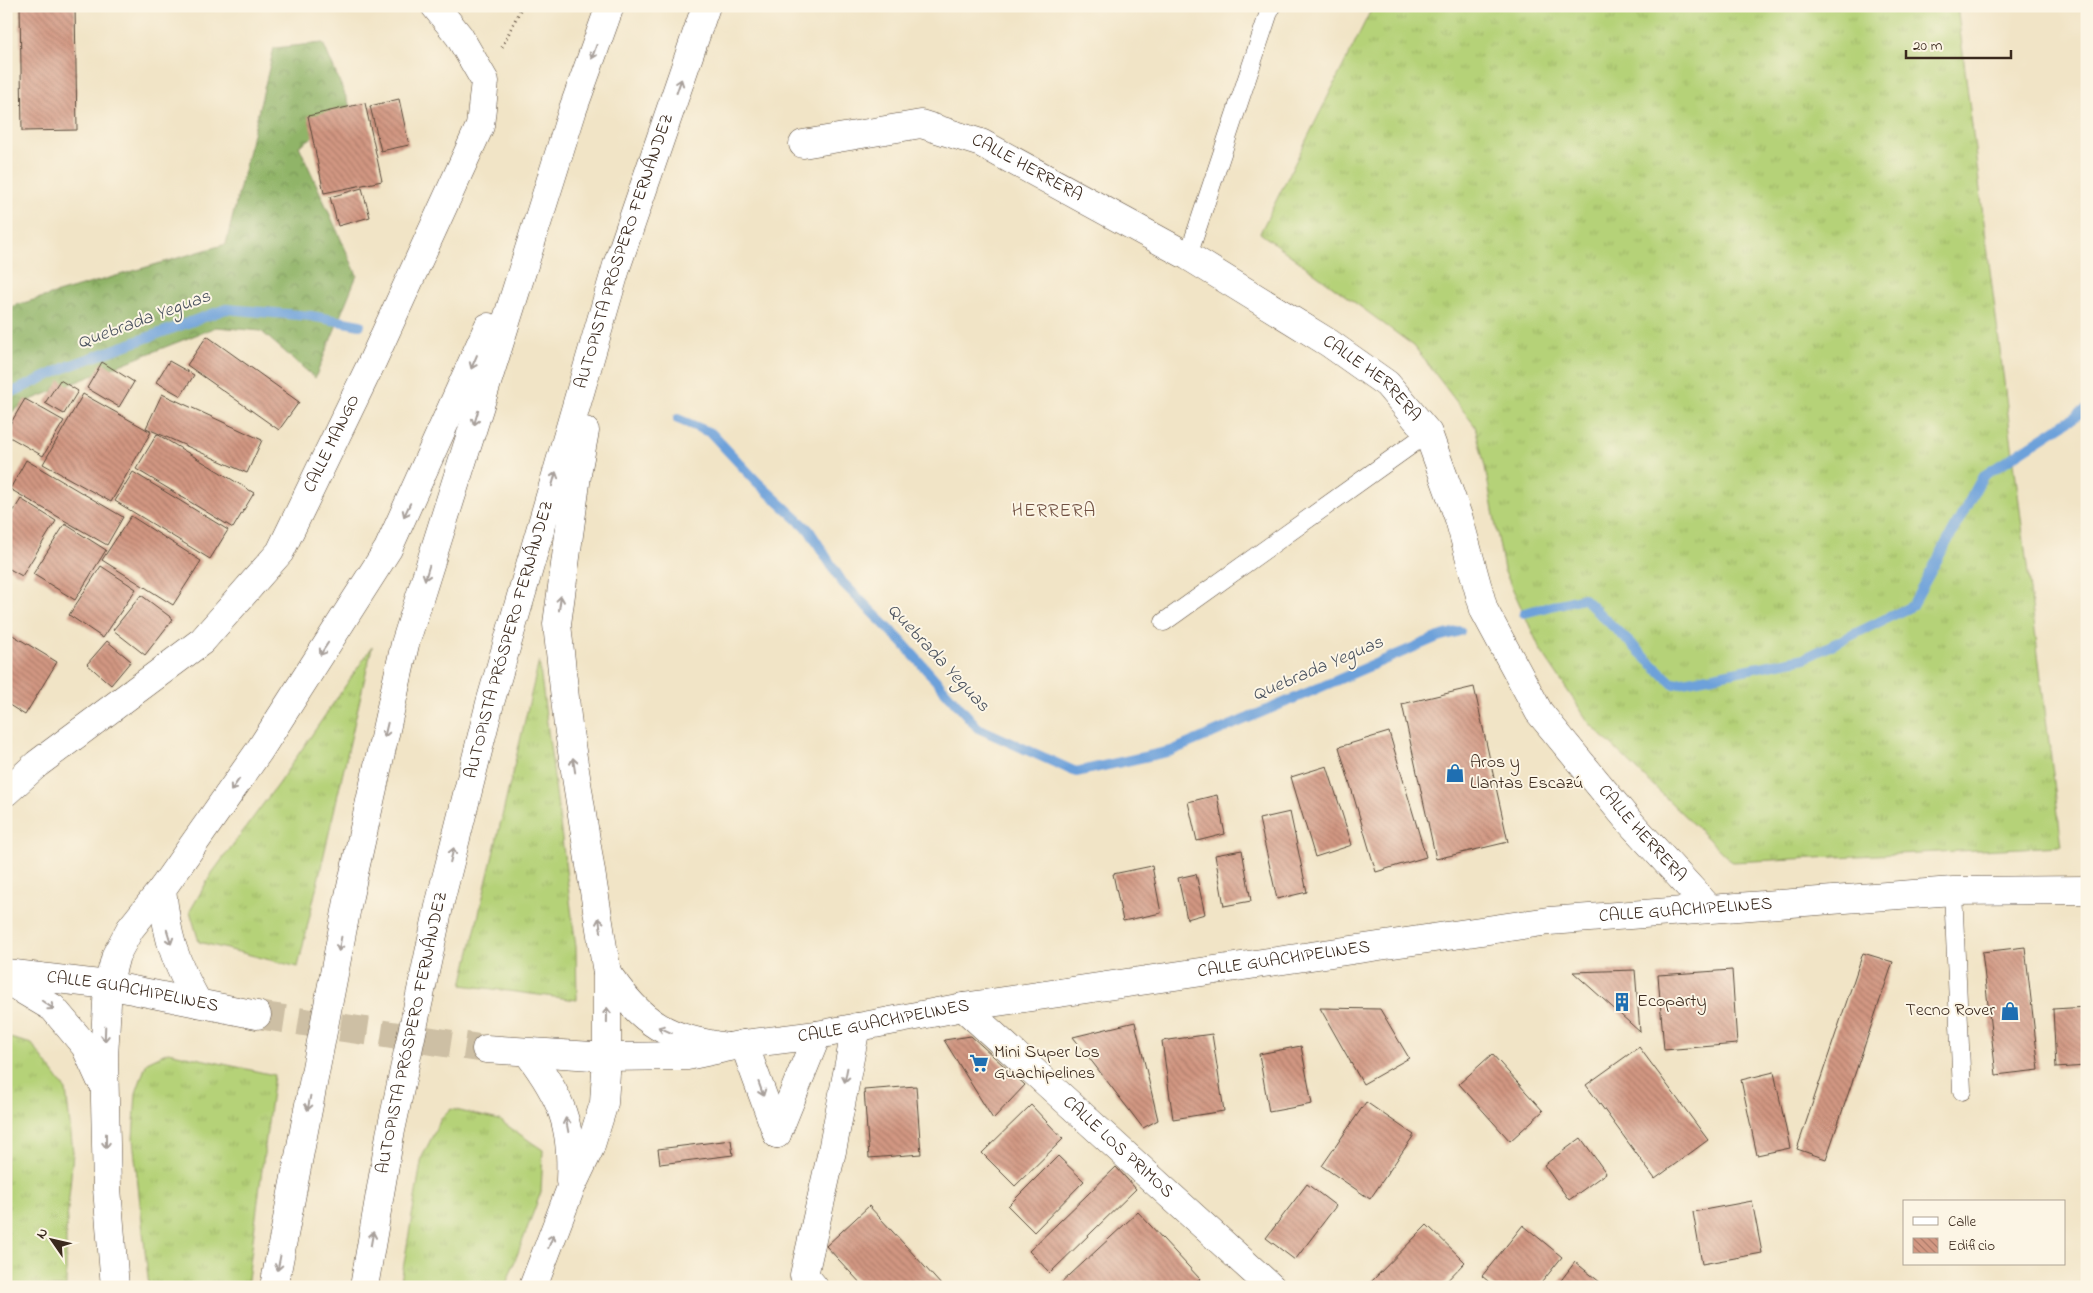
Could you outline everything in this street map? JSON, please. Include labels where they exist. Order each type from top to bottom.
[{"type":"main road","name":"CALLE MANGO","points":[[6,792],[37,764],[202,640],[280,552],[373,360],[480,126],[485,81],[460,36],[436,6]]},
{"type":"main road","points":[[274,1287],[349,896],[405,644],[573,109],[610,6]]},
{"type":"main road","name":"AUTOPISTA PRÓSPERO FERNÁNDEZ","points":[[364,1287],[390,1135],[440,902],[496,685],[617,265],[706,6]]},
{"type":"main road","name":"CALLE HERRERA","points":[[803,144],[921,124],[981,143],[1188,256],[1328,343],[1387,384],[1428,433],[1459,519],[1484,610],[1539,712],[1628,820],[1708,907]]},
{"type":"main road","points":[[115,1287],[107,1188],[104,1057],[108,985],[116,955],[130,929],[162,889],[259,751],[388,549],[453,410],[548,188]]},
{"type":"main road","points":[[533,1287],[570,1190],[590,1148],[604,1103],[607,1057],[607,973],[568,726],[557,624],[578,468],[617,265]]},
{"type":"main road","points":[[162,889],[169,937],[178,968],[198,1003]]},
{"type":"main road","name":"CALLE GUACHIPELINES","points":[[486,1049],[607,1057],[687,1056],[736,1046],[817,1035],[963,1007],[1548,920],[1708,907],[1953,892],[2087,890]]},
{"type":"main road","name":"CALLE GUACHIPELINES","points":[[6,973],[108,985],[257,1015]]},
{"type":"main road","points":[[607,973],[629,1004],[658,1027],[692,1042],[736,1046],[777,1134],[817,1035]]},
{"type":"main road","points":[[6,980],[53,1008],[85,1046],[106,1092]]},
{"type":"main road","name":"CALLE LOS PRIMOS","points":[[963,1007],[1271,1287]]},
{"type":"main road","points":[[814,1287],[804,1275],[832,1151],[856,1027]]},
{"type":"main road","points":[[528,1053],[550,1083],[565,1116],[572,1153],[570,1190]]},
{"type":"lane","points":[[1188,256],[1270,6]]},
{"type":"lane","points":[[1164,622],[1428,433]]},
{"type":"lane","points":[[1953,892],[1962,1091]]},
{"type":"green space","points":[[1373,6],[1957,6],[2062,846],[1732,862],[1590,724],[1541,651],[1504,570],[1485,467],[1475,426],[1414,346],[1260,233]]},
{"type":"green space","points":[[323,43],[352,111],[299,146],[357,275],[315,378],[261,331],[216,327],[28,401],[6,416],[6,308],[226,244],[274,48]]},
{"type":"green space","points":[[372,647],[298,967],[199,942],[190,911],[212,873],[278,784]]},
{"type":"green space","points":[[539,661],[576,947],[577,1000],[462,985]]},
{"type":"green space","points":[[6,1037],[32,1044],[66,1090],[73,1152],[66,1232],[66,1287],[6,1287]]},
{"type":"green space","points":[[168,1052],[274,1075],[247,1287],[149,1287],[133,1139],[136,1093],[147,1062]]},
{"type":"green space","points":[[451,1109],[499,1120],[543,1150],[541,1192],[505,1287],[400,1287],[422,1157],[441,1119]]},
{"type":"building","points":[[20,6],[75,6],[77,130],[22,131]]},
{"type":"building","points":[[399,99],[409,145],[381,151],[370,106]]},
{"type":"building","points":[[365,103],[382,181],[324,193],[308,116]]},
{"type":"building","points":[[362,188],[370,217],[338,226],[330,197]]},
{"type":"building","points":[[207,336],[299,402],[279,430],[187,365]]},
{"type":"building","points":[[169,361],[194,375],[181,396],[156,382]]},
{"type":"building","points":[[102,362],[134,382],[119,407],[87,388]]},
{"type":"building","points":[[60,380],[78,391],[64,414],[45,403]]},
{"type":"building","points":[[83,394],[151,432],[111,502],[43,464]]},
{"type":"building","points":[[162,394],[262,440],[247,473],[146,428]]},
{"type":"building","points":[[25,399],[64,421],[43,456],[6,435],[6,431]]},
{"type":"building","points":[[157,434],[254,493],[233,528],[136,469]]},
{"type":"building","points":[[26,460],[123,517],[107,545],[10,489]]},
{"type":"building","points":[[133,472],[228,530],[210,559],[115,501]]},
{"type":"building","points":[[21,499],[56,521],[22,576],[6,567],[6,523]]},
{"type":"building","points":[[131,516],[201,561],[173,605],[102,560]]},
{"type":"building","points":[[65,524],[106,550],[75,600],[33,574]]},
{"type":"building","points":[[101,566],[136,589],[103,638],[69,615]]},
{"type":"building","points":[[141,595],[173,619],[145,655],[113,630]]},
{"type":"building","points":[[6,631],[57,662],[25,715],[6,703]]},
{"type":"building","points":[[107,641],[131,661],[111,685],[87,664]]},
{"type":"building","name":"Aros y Llantas Escazú","points":[[1474,687],[1508,842],[1436,859],[1402,704]]},
{"type":"building","points":[[1389,732],[1426,857],[1376,872],[1339,747]]},
{"type":"building","points":[[1327,766],[1352,845],[1315,857],[1291,777]]},
{"type":"building","points":[[1217,795],[1225,834],[1197,841],[1188,802]]},
{"type":"building","points":[[1290,812],[1307,892],[1277,899],[1259,819]]},
{"type":"building","points":[[1242,850],[1251,901],[1224,906],[1215,855]]},
{"type":"building","points":[[1152,866],[1161,913],[1123,921],[1113,874]]},
{"type":"building","points":[[1196,874],[1205,914],[1187,919],[1178,878]]},
{"type":"building","name":"Tecno Rover","points":[[2025,947],[2039,1070],[1996,1075],[1982,952]]},
{"type":"building","points":[[1863,953],[1893,962],[1826,1159],[1797,1149]]},
{"type":"building","name":"Ecoparty","points":[[1635,970],[1640,1032],[1573,972]]},
{"type":"building","points":[[1732,970],[1737,1044],[1664,1050],[1658,975]]},
{"type":"building","points":[[2087,1007],[2087,1066],[2056,1068],[2053,1009]]},
{"type":"building","points":[[1320,1008],[1380,1009],[1409,1058],[1363,1084]]},
{"type":"building","points":[[1135,1022],[1158,1120],[1143,1128],[1073,1037]]},
{"type":"building","points":[[1212,1034],[1224,1111],[1173,1119],[1162,1041]]},
{"type":"building","name":"Mini Super Los Guachipelines","points":[[971,1036],[1025,1085],[993,1119],[944,1040]]},
{"type":"building","points":[[1301,1046],[1312,1104],[1269,1112],[1259,1054]]},
{"type":"building","points":[[1639,1047],[1708,1140],[1655,1179],[1586,1085]]},
{"type":"building","points":[[1492,1054],[1543,1111],[1510,1141],[1459,1084]]},
{"type":"building","points":[[1774,1072],[1790,1148],[1757,1155],[1741,1080]]},
{"type":"building","points":[[916,1086],[921,1154],[869,1158],[864,1090]]},
{"type":"building","points":[[1366,1102],[1414,1135],[1370,1199],[1322,1166]]},
{"type":"building","points":[[1031,1105],[1063,1139],[1015,1186],[982,1153]]},
{"type":"building","points":[[1581,1138],[1606,1173],[1569,1200],[1544,1165]]},
{"type":"building","points":[[731,1140],[733,1155],[660,1164],[658,1149]]},
{"type":"building","points":[[1058,1156],[1084,1181],[1034,1232],[1008,1206]]},
{"type":"building","points":[[1116,1167],[1136,1189],[1050,1273],[1029,1251]]},
{"type":"building","points":[[1307,1184],[1336,1206],[1295,1260],[1266,1238]]},
{"type":"building","points":[[1752,1201],[1762,1253],[1702,1264],[1693,1212]]},
{"type":"building","points":[[869,1206],[943,1287],[864,1287],[826,1246]]},
{"type":"building","points":[[1138,1212],[1200,1279],[1191,1287],[1057,1287]]},
{"type":"building","points":[[1427,1225],[1465,1262],[1441,1287],[1366,1287]]},
{"type":"building","points":[[1523,1225],[1562,1257],[1538,1287],[1495,1287],[1482,1276]]},
{"type":"building","points":[[1575,1262],[1606,1287],[1556,1287]]},
{"type":"waterway","name":"Quebrada Yeguas","points":[[6,395],[69,366],[226,309],[311,316],[360,325]]},
{"type":"waterway","name":"Quebrada Yeguas","points":[[1524,613],[1583,598],[1673,684],[1805,658],[1912,606],[1983,476],[2087,409]]},
{"type":"waterway","name":"Quebrada Yeguas","points":[[678,419],[711,433],[757,482],[809,530],[842,582],[901,641],[978,728],[1076,772],[1171,751],[1438,637],[1460,631]]},
{"type":"tunnel","points":[[257,1015],[486,1049]]},
{"type":"place","name":"Aros y Llantas Escazú","points":[[1455,773]]},
{"type":"place","name":"Ecoparty","points":[[1622,1002]]},
{"type":"place","name":"Tecno Rover","points":[[2010,1011]]},
{"type":"place","name":"Mini Super Los Guachipelines","points":[[979,1063]]},
{"type":"district","name":"HERRERA","points":[[1054,511]]}]
